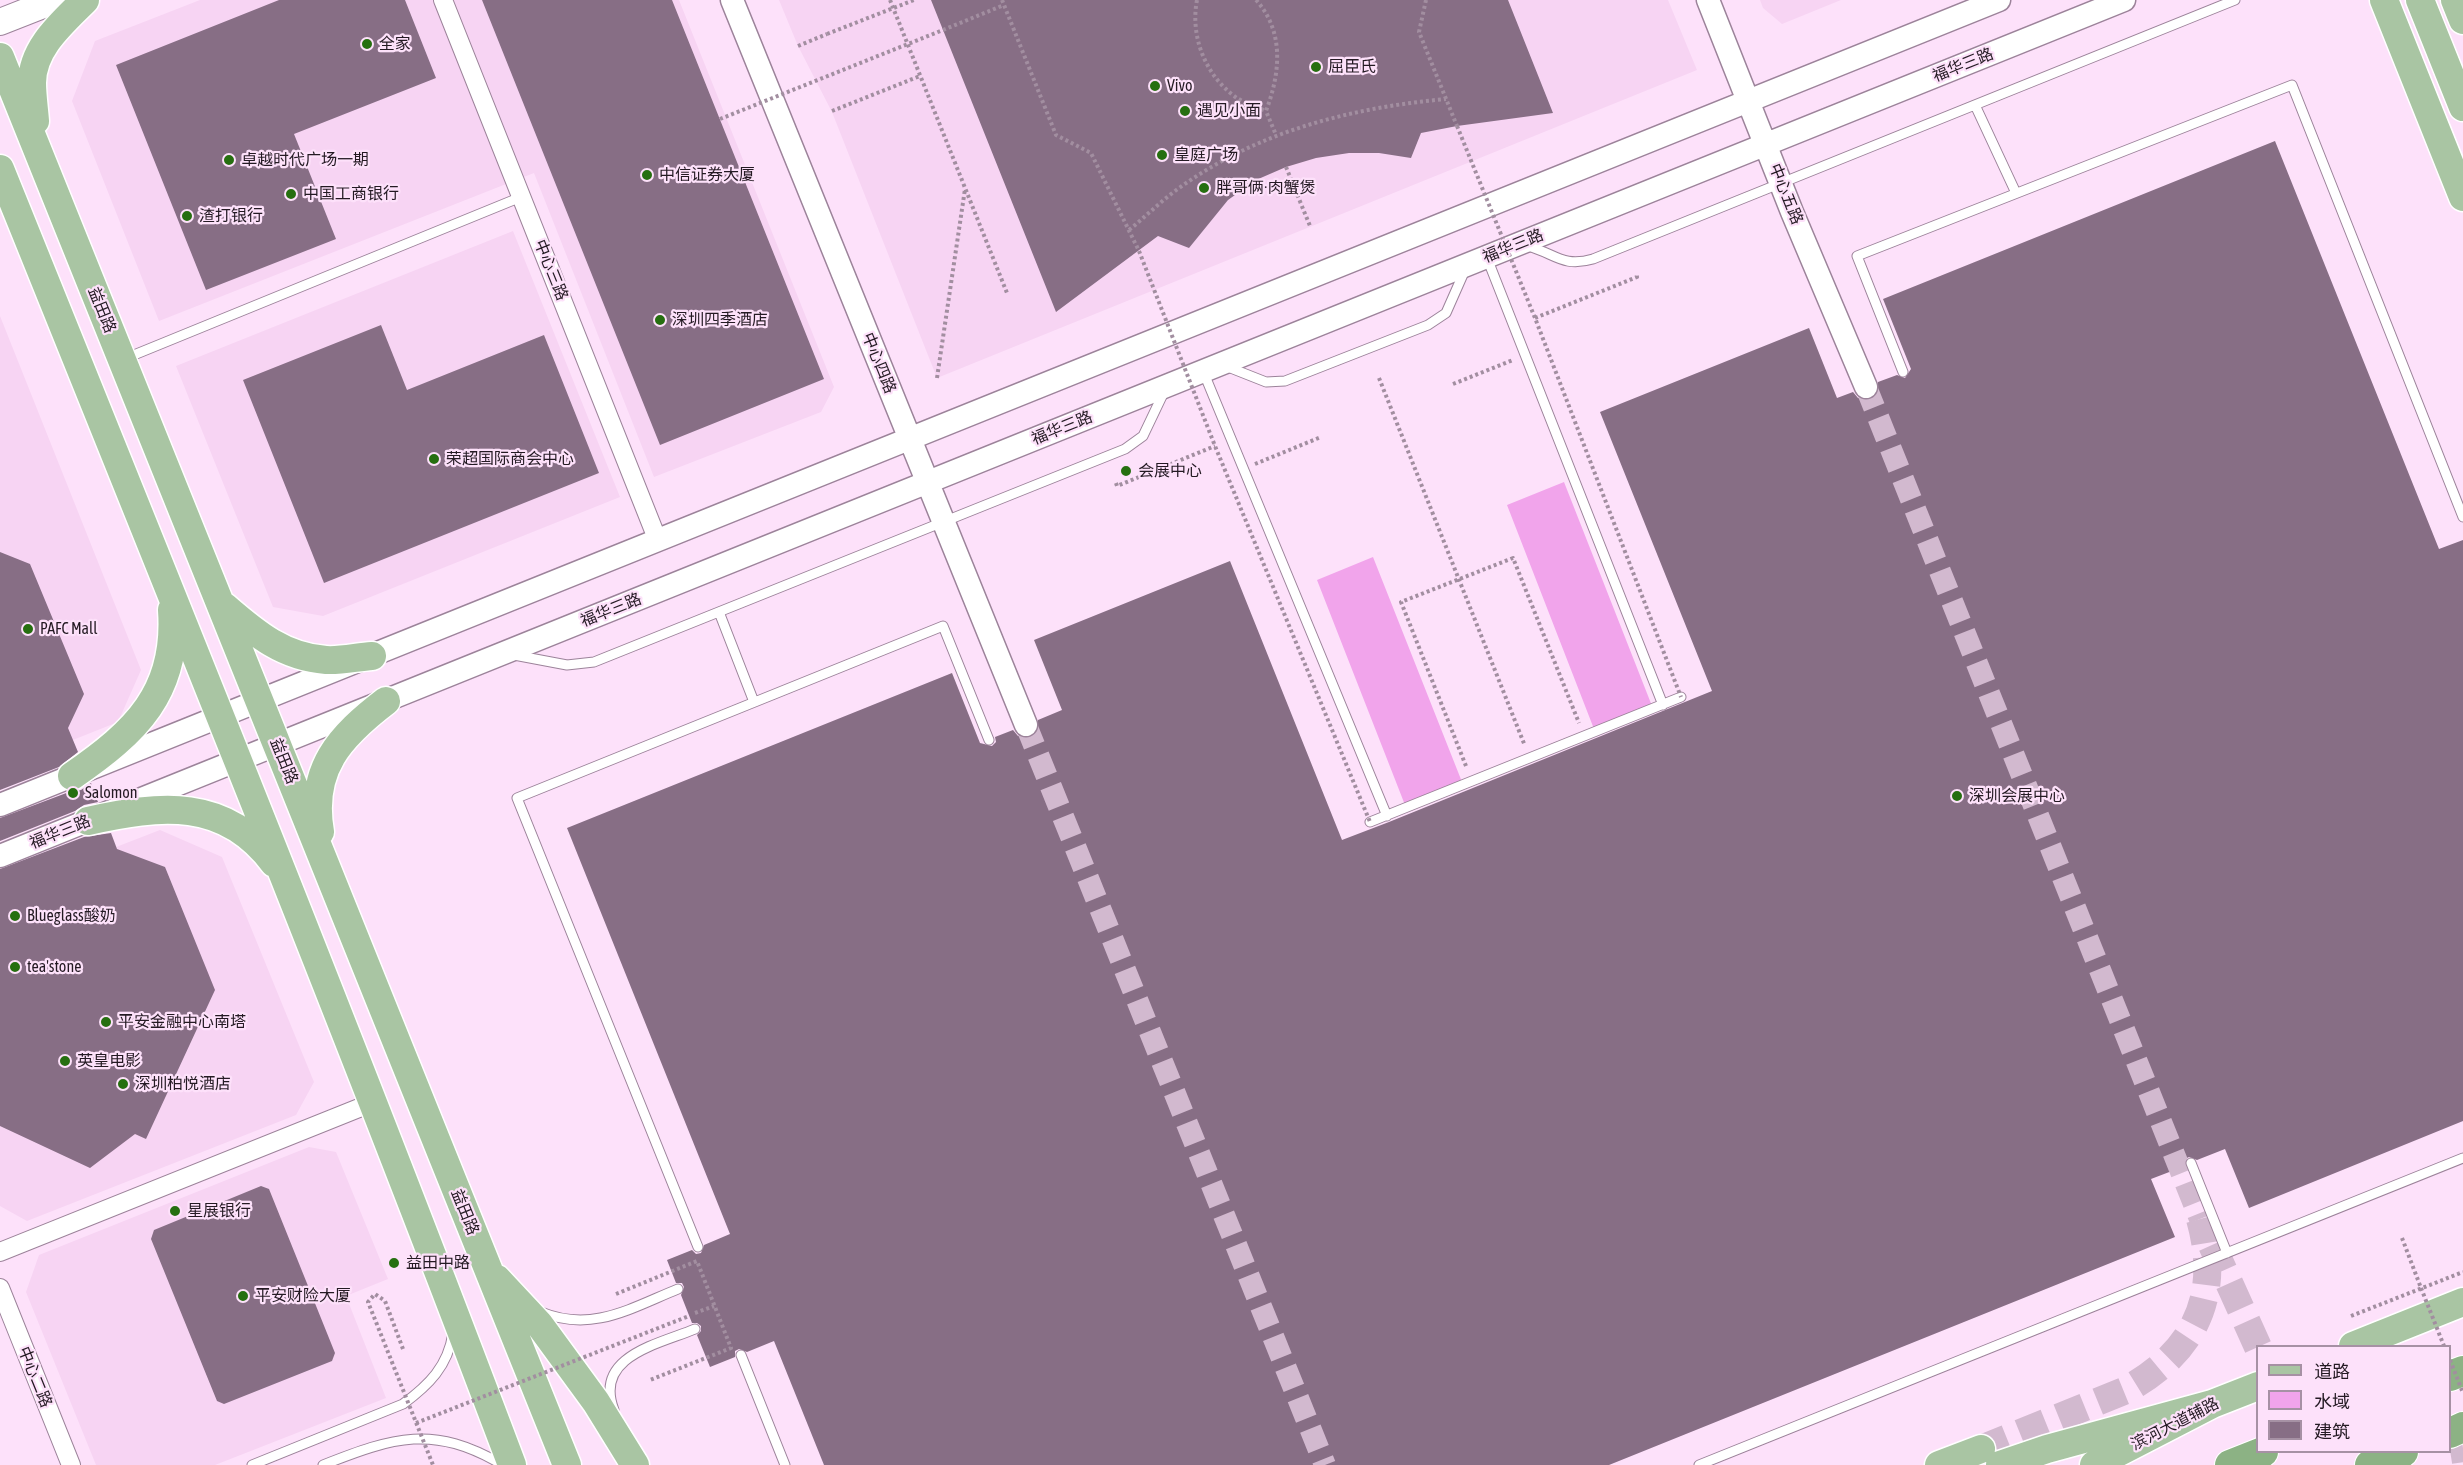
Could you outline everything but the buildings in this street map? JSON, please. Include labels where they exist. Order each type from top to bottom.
[{"type":"highway","points":[[2230,1465],[2260,1453]]},
{"type":"highway","points":[[2370,1465],[2400,1453]]},
{"type":"main road","points":[[0,22],[56,0]]},
{"type":"main road","points":[[37,150],[32,83],[35,65],[56,28],[85,0]]},
{"type":"main road","points":[[2420,0],[2463,107]]},
{"type":"main road","points":[[2455,0],[2463,20]]},
{"type":"main road","points":[[2384,2],[2463,197]]},
{"type":"main road","name":"益田路","points":[[0,57],[567,1461]]},
{"type":"main road","points":[[0,169],[287,881],[512,1465]]},
{"type":"main road","points":[[72,776],[113,748],[142,716],[158,691],[169,665],[174,636],[171,592]]},
{"type":"main road","points":[[220,602],[254,633],[294,654],[328,660],[372,656]]},
{"type":"main road","points":[[328,869],[320,827],[318,793],[326,765],[338,745],[356,724],[386,701]]},
{"type":"main road","points":[[88,820],[151,809],[196,811],[230,822],[261,845],[287,881]]},
{"type":"main road","points":[[489,1272],[531,1312],[596,1402],[635,1465]]},
{"type":"main road","points":[[2358,1345],[2463,1302]]},
{"type":"main road","name":"滨河大道辅路","points":[[2094,1465],[2212,1404],[2256,1387]]},
{"type":"main road","points":[[1939,1465],[2047,1449],[2212,1404]]},
{"type":"street","name":"中心三路","points":[[443,0],[658,541]]},
{"type":"street","name":"中心四路","points":[[732,0],[1026,725]]},
{"type":"street","name":"中心五路","points":[[1708,0],[1781,184],[1866,387]]},
{"type":"street","name":"福华三路","points":[[0,856],[2124,0]]},
{"type":"street","points":[[0,805],[1994,1]]},
{"type":"street","points":[[0,1252],[374,1102]]},
{"type":"street","name":"中心二路","points":[[0,1288],[71,1465]]},
{"type":"lane","points":[[1513,246],[1530,246],[1568,262],[1580,263],[2235,0]]},
{"type":"lane","points":[[1903,372],[1857,256],[2292,85],[2463,517]]},
{"type":"lane","points":[[1975,105],[2016,193]]},
{"type":"lane","points":[[122,360],[521,197]]},
{"type":"lane","points":[[1387,816],[1208,369],[1233,368],[1266,382],[1285,381],[1428,325],[1446,313],[1462,274],[1479,260],[1663,705]]},
{"type":"lane","points":[[491,658],[515,655],[567,665],[584,665],[719,612],[1134,444],[1148,427],[1161,395],[1174,383]]},
{"type":"lane","points":[[719,612],[754,702]]},
{"type":"lane","points":[[698,1247],[517,798],[943,626],[989,740]]},
{"type":"lane","points":[[1370,822],[1681,697]]},
{"type":"lane","points":[[1699,1465],[2463,1158]]},
{"type":"lane","points":[[2191,1163],[2227,1253]]},
{"type":"lane","points":[[516,1297],[550,1316],[584,1321],[607,1318],[678,1290]]},
{"type":"lane","points":[[252,1465],[386,1412],[423,1389],[436,1375],[445,1360],[451,1344],[456,1316]]},
{"type":"lane","points":[[635,1465],[612,1406],[610,1395],[612,1377],[621,1363],[635,1353],[695,1329]]},
{"type":"lane","points":[[741,1355],[785,1465]]},
{"type":"lane","points":[[323,1465],[389,1441],[429,1438],[469,1448],[503,1465]]},
{"type":"path","points":[[890,0],[1007,293]]},
{"type":"path","points":[[798,46],[914,0]]},
{"type":"path","points":[[1002,0],[1056,135],[1091,153],[1139,251],[1215,446],[1370,822]]},
{"type":"path","points":[[1197,0],[1194,15],[1196,39],[1210,71],[1236,97],[1266,111],[1276,135]]},
{"type":"path","points":[[1256,0],[1263,8],[1278,45],[1276,85],[1266,111]]},
{"type":"path","points":[[1426,0],[1419,32],[1535,318],[1681,697]]},
{"type":"path","points":[[720,119],[1004,5]]},
{"type":"path","points":[[832,111],[920,76]]},
{"type":"path","points":[[1129,230],[1175,191],[1232,155],[1276,135],[1334,116],[1392,104],[1446,99]]},
{"type":"path","points":[[1286,167],[1310,226]]},
{"type":"path","points":[[937,378],[965,188]]},
{"type":"path","points":[[1535,318],[1637,276]]},
{"type":"path","points":[[1453,384],[1508,362]]},
{"type":"path","points":[[1379,378],[1522,739]]},
{"type":"path","points":[[1266,459],[1321,437]]},
{"type":"path","points":[[1117,484],[1215,446]]},
{"type":"path","points":[[1465,763],[1401,602],[1513,558],[1576,717]]},
{"type":"path","points":[[2402,1238],[2443,1345]]},
{"type":"path","points":[[616,1294],[697,1261],[731,1348],[650,1380]]},
{"type":"path","points":[[2351,1316],[2463,1272]]},
{"type":"path","points":[[403,1348],[385,1301],[375,1294],[369,1302],[433,1465]]},
{"type":"path","points":[[416,1423],[714,1306]]},
{"type":"path","points":[[2451,1362],[2463,1394]]},
{"type":"shaded area","points":[[200,0],[679,0],[834,387],[821,412],[654,477],[534,173],[159,321],[72,101],[95,41]]},
{"type":"shaded area","points":[[779,0],[1668,0],[1697,70],[937,378],[832,112],[798,46]]},
{"type":"shaded area","points":[[1760,0],[1841,0],[1782,24],[1763,8]]},
{"type":"shaded area","points":[[513,231],[620,497],[323,616],[273,607],[176,366]]},
{"type":"shaded area","points":[[0,316],[141,670],[118,722],[0,769]]},
{"type":"shaded area","points":[[160,830],[222,857],[314,1082],[296,1115],[27,1221],[0,1206],[0,892]]},
{"type":"shaded area","points":[[309,1147],[336,1152],[388,1279],[346,1296],[386,1398],[215,1465],[96,1465],[26,1292],[39,1255]]},
{"type":"water","points":[[1564,482],[1652,706],[1594,729],[1507,505]]},
{"type":"water","points":[[1373,557],[1462,782],[1405,805],[1317,580]]},
{"type":"tunnel","points":[[1866,387],[2200,1219]]},
{"type":"tunnel","points":[[1026,725],[1325,1465]]},
{"type":"tunnel","points":[[1981,1449],[2124,1391],[2148,1376],[2168,1359],[2185,1340],[2204,1298],[2207,1273],[2206,1247],[2200,1219]]},
{"type":"tunnel","points":[[2212,1245],[2257,1345]]},
{"type":"tunnel","points":[[2451,1450],[2463,1448]]},
{"type":"place","name":"全家","points":[[367,44]]},
{"type":"place","name":"屈臣氏","points":[[1316,67]]},
{"type":"place","name":"Vivo","points":[[1155,86]]},
{"type":"place","name":"遇见小面","points":[[1185,111]]},
{"type":"place","name":"皇庭广场","points":[[1162,155]]},
{"type":"place","name":"卓越时代广场一期","points":[[229,160]]},
{"type":"place","name":"中信证券大厦","points":[[647,175]]},
{"type":"place","name":"胖哥俩·肉蟹煲","points":[[1204,188]]},
{"type":"place","name":"中国工商银行","points":[[291,194]]},
{"type":"place","name":"渣打银行","points":[[187,216]]},
{"type":"place","name":"深圳四季酒店","points":[[660,320]]},
{"type":"place","name":"荣超国际商会中心","points":[[434,459]]},
{"type":"place","name":"会展中心","points":[[1126,471]]},
{"type":"place","name":"PAFC Mall","points":[[28,629]]},
{"type":"place","name":"Salomon","points":[[73,793]]},
{"type":"place","name":"深圳会展中心","points":[[1957,796]]},
{"type":"place","name":"Blueglass酸奶","points":[[15,916]]},
{"type":"place","name":"tea'stone","points":[[15,967]]},
{"type":"place","name":"平安金融中心南塔","points":[[106,1022]]},
{"type":"place","name":"英皇电影","points":[[65,1061]]},
{"type":"place","name":"深圳柏悦酒店","points":[[123,1084]]},
{"type":"place","name":"星展银行","points":[[175,1211]]},
{"type":"place","name":"益田中路","points":[[394,1263]]},
{"type":"place","name":"平安财险大厦","points":[[243,1296]]}]
